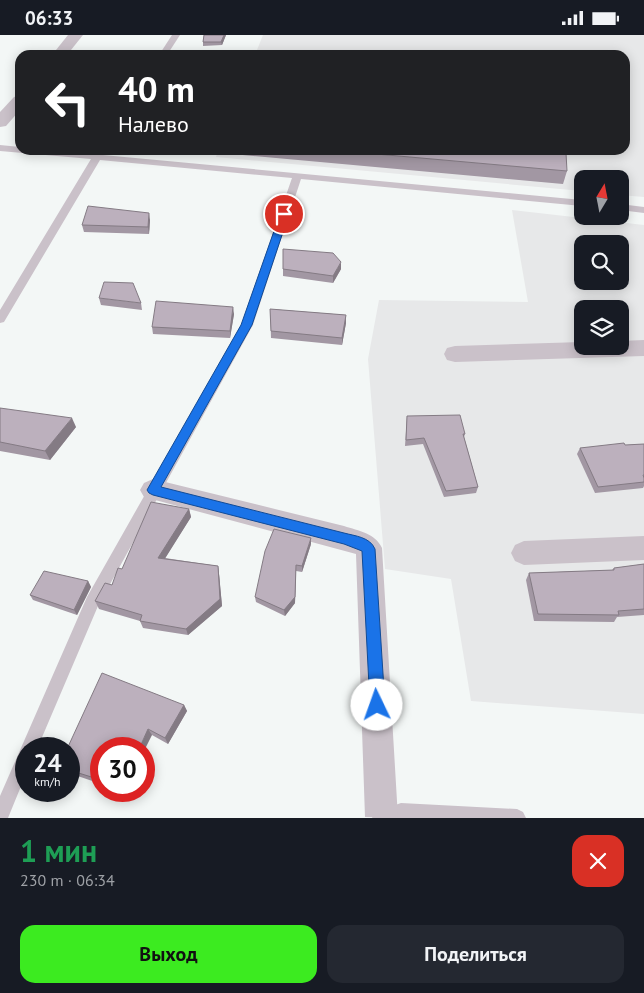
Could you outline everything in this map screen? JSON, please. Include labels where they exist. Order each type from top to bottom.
[{"type":"street","points":[[63,50],[76,35]]},
{"type":"street","points":[[0,95],[15,98]]},
{"type":"street","points":[[0,122],[15,105]]},
{"type":"street","points":[[455,354],[644,348]]},
{"type":"street","points":[[153,490],[363,544],[369,549],[382,818]]},
{"type":"street","points":[[524,553],[644,548]]},
{"type":"lane","points":[[166,50],[176,35]]},
{"type":"lane","points":[[0,148],[15,149]]},
{"type":"lane","points":[[0,319],[98,155]]},
{"type":"lane","points":[[108,155],[297,177],[574,202]]},
{"type":"lane","points":[[34,737],[92,603],[246,325],[297,177]]},
{"type":"lane","points":[[629,208],[644,210]]},
{"type":"lane","points":[[0,815],[15,780]]},
{"type":"lane","points":[[382,818],[401,812],[517,818]]},
{"type":"shaded area","points":[[263,35],[644,35],[644,197],[629,196],[629,170],[574,170],[574,190],[216,157],[217,155],[630,155],[630,50],[257,50]]},
{"type":"shaded area","points":[[512,210],[574,217],[574,225],[629,225],[629,223],[644,225],[644,714],[471,701],[451,579],[385,569],[368,359],[379,300],[528,302]]},
{"type":"building","points":[[204,35],[224,35],[221,42],[203,42]]},
{"type":"building","points":[[387,155],[566,155],[567,171]]},
{"type":"building","points":[[88,206],[149,213],[148,227],[82,225]]},
{"type":"building","points":[[283,249],[333,253],[341,262],[333,276],[283,269]]},
{"type":"building","points":[[104,282],[133,283],[141,303],[99,298]]},
{"type":"building","points":[[156,301],[233,307],[230,331],[152,327]]},
{"type":"building","points":[[270,309],[346,315],[342,338],[271,331]]},
{"type":"building","points":[[0,408],[72,418],[45,451],[0,442]]},
{"type":"building","points":[[460,415],[465,434],[463,434],[478,487],[446,491],[424,438],[406,440],[407,416]]},
{"type":"building","points":[[624,443],[625,445],[644,444],[644,482],[598,487],[580,448]]},
{"type":"building","points":[[151,502],[189,509],[158,558],[218,566],[220,599],[186,629],[140,621],[142,615],[95,601],[105,583],[112,585],[118,568],[122,569]]},
{"type":"building","points":[[274,529],[311,538],[302,566],[296,565],[295,597],[284,610],[255,597],[265,551]]},
{"type":"building","points":[[644,564],[644,609],[618,611],[619,615],[538,614],[529,573],[614,570],[614,568]]},
{"type":"building","points":[[44,571],[88,581],[74,610],[30,595]]},
{"type":"building","points":[[102,673],[184,705],[165,738],[148,729],[144,737],[90,737],[90,777],[80,773],[80,737],[73,737]]},
{"type":"route","points":[[284,214],[246,325],[153,490],[363,544],[369,549],[377,705]]}]
